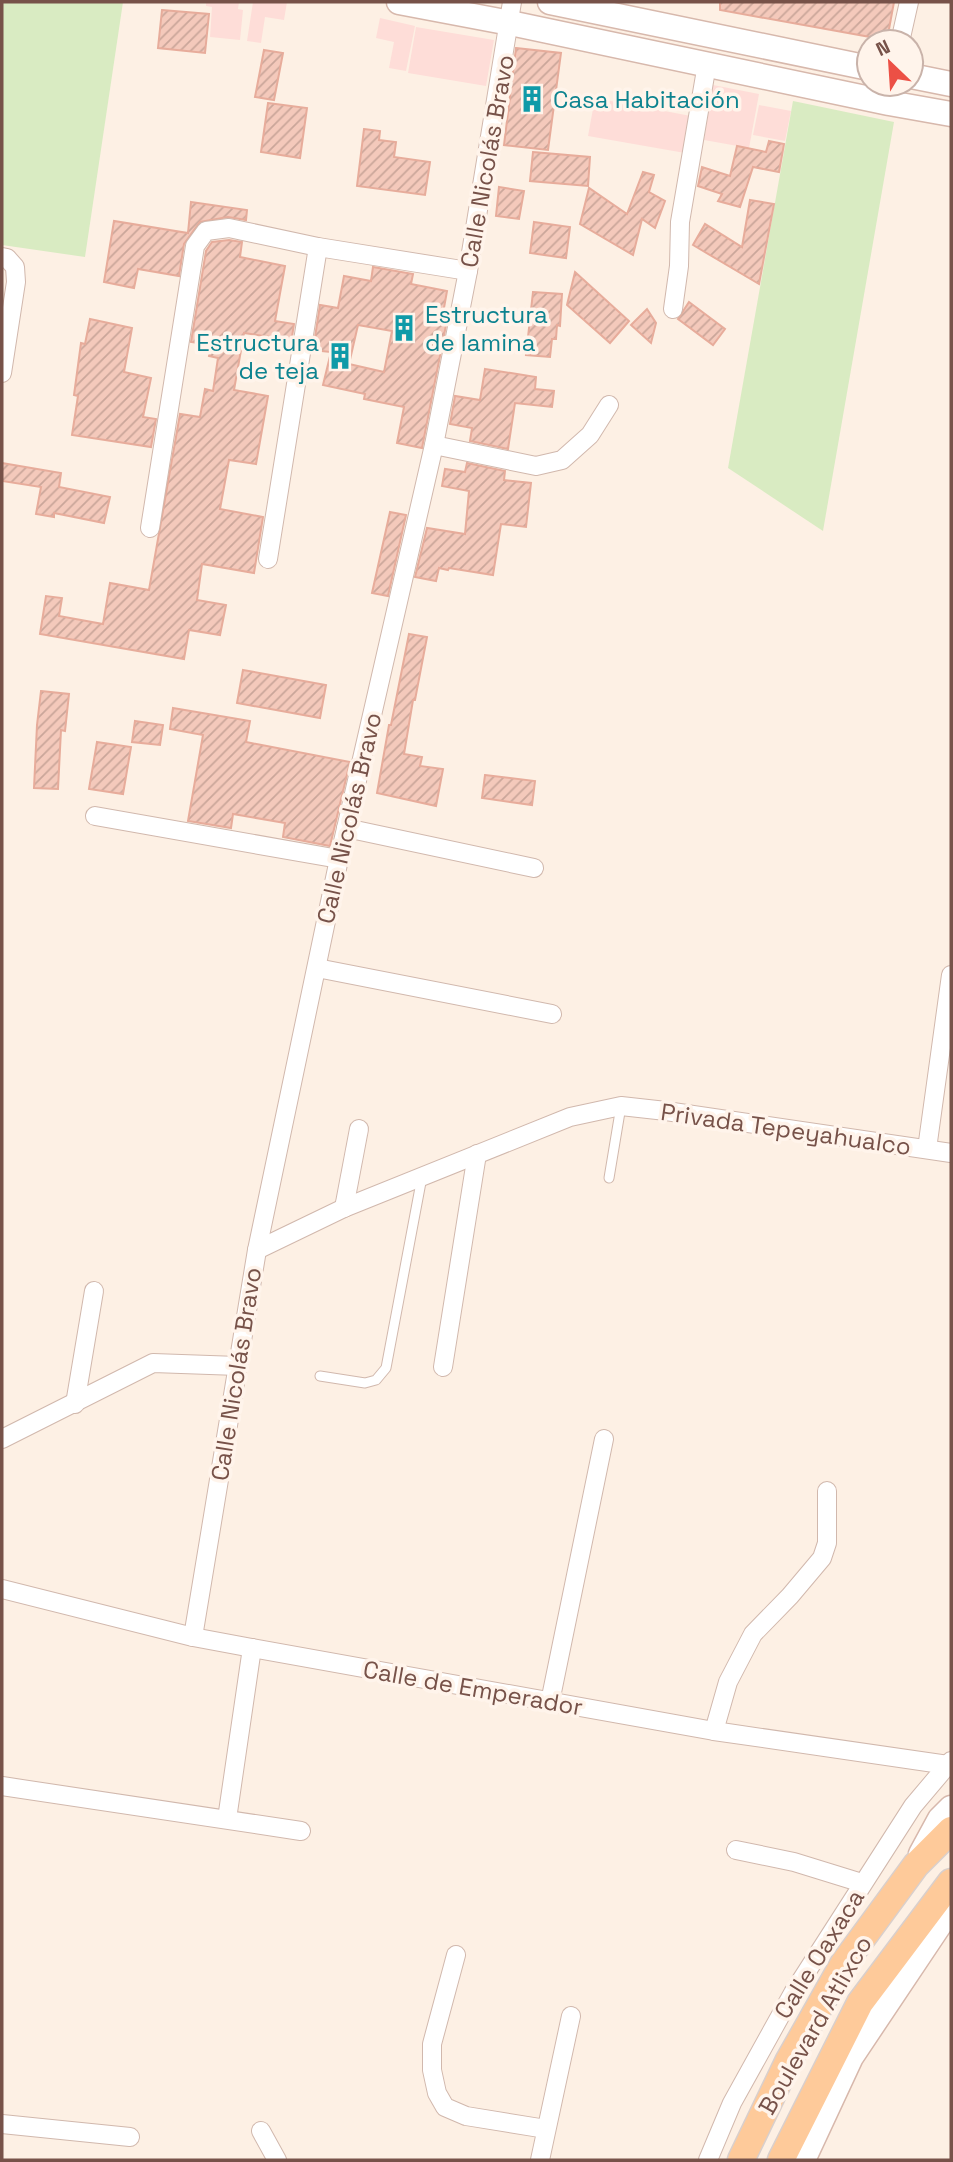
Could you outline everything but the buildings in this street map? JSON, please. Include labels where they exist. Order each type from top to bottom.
[{"type":"main road","points":[[399,2],[511,12],[707,64],[855,88]]},
{"type":"main road","points":[[550,2],[855,65]]},
{"type":"main road","points":[[925,79],[951,84]]},
{"type":"main road","points":[[902,98],[951,114]]},
{"type":"main road","points":[[916,1865],[940,1819],[951,1808]]},
{"type":"main road","name":"Boulevard Atlixco","points":[[741,2160],[788,2062],[844,1963],[916,1865],[951,1830]]},
{"type":"main road","points":[[781,2160],[860,2003],[951,1882]]},
{"type":"main road","points":[[803,2160],[851,2057],[951,1911]]},
{"type":"street","points":[[903,28],[909,2]]},
{"type":"street","name":"Calle Nicolás Bravo","points":[[193,1637],[257,1250],[339,859],[435,444],[468,271],[511,12]]},
{"type":"street","points":[[673,309],[679,265],[680,222],[707,64]]},
{"type":"street","points":[[150,528],[195,246],[206,231],[229,228],[318,247],[468,271]]},
{"type":"street","points":[[268,559],[318,247]]},
{"type":"street","points":[[2,257],[7,258],[15,267],[16,282],[2,373]]},
{"type":"street","points":[[435,444],[536,466],[562,460],[590,435],[609,405]]},
{"type":"street","points":[[95,816],[339,859]]},
{"type":"street","points":[[346,828],[534,868]]},
{"type":"street","points":[[317,968],[552,1014]]},
{"type":"street","points":[[927,1149],[951,975]]},
{"type":"street","name":"Privada Tepeyahualco","points":[[257,1250],[344,1208],[569,1117],[621,1106],[951,1153]]},
{"type":"street","points":[[344,1208],[359,1129]]},
{"type":"street","points":[[443,1367],[477,1154]]},
{"type":"street","points":[[75,1404],[94,1291]]},
{"type":"street","points":[[2,1439],[153,1363],[238,1366]]},
{"type":"street","points":[[550,1702],[604,1439]]},
{"type":"street","points":[[714,1731],[728,1682],[753,1634],[822,1558],[827,1543],[827,1491]]},
{"type":"street","name":"Calle de Emperador","points":[[2,1589],[193,1637],[252,1648],[714,1731],[950,1763]]},
{"type":"street","points":[[227,1819],[252,1648]]},
{"type":"street","name":"Calle Oaxaca","points":[[708,2160],[732,2103],[793,1993],[913,1806],[950,1763]]},
{"type":"street","points":[[2,1786],[302,1831]]},
{"type":"street","points":[[736,1850],[794,1862],[862,1883]]},
{"type":"street","points":[[456,1955],[432,2043],[432,2070],[437,2093],[445,2107],[466,2116],[545,2130]]},
{"type":"street","points":[[540,2160],[571,2016]]},
{"type":"street","points":[[2,2124],[130,2137]]},
{"type":"street","points":[[261,2131],[277,2160]]},
{"type":"lane","points":[[608,1178],[621,1106]]},
{"type":"lane","points":[[320,1377],[365,1383],[376,1380],[386,1368],[422,1177]]},
{"type":"shaded area","points":[[206,2],[239,2],[238,9],[243,10],[240,40],[210,37],[212,7],[206,6]]},
{"type":"shaded area","points":[[253,2],[287,2],[284,20],[265,17],[261,43],[247,41]]},
{"type":"shaded area","points":[[380,18],[415,26],[406,71],[389,68],[394,42],[376,38]]},
{"type":"shaded area","points":[[416,27],[494,40],[486,86],[408,73]]},
{"type":"shaded area","points":[[713,85],[759,94],[749,148],[704,140]]},
{"type":"shaded area","points":[[595,98],[691,116],[685,153],[588,136]]},
{"type":"shaded area","points":[[759,105],[791,111],[785,141],[753,135]]},
{"type":"green space","points":[[2,2],[123,2],[85,257],[2,245]]},
{"type":"green space","points":[[793,101],[894,122],[823,531],[728,468]]},
{"type":"place","name":"Casa Habitación","points":[[532,99]]},
{"type":"place","name":"Estructura de lamina","points":[[404,328]]},
{"type":"place","name":"Estructura de teja","points":[[340,356]]}]
